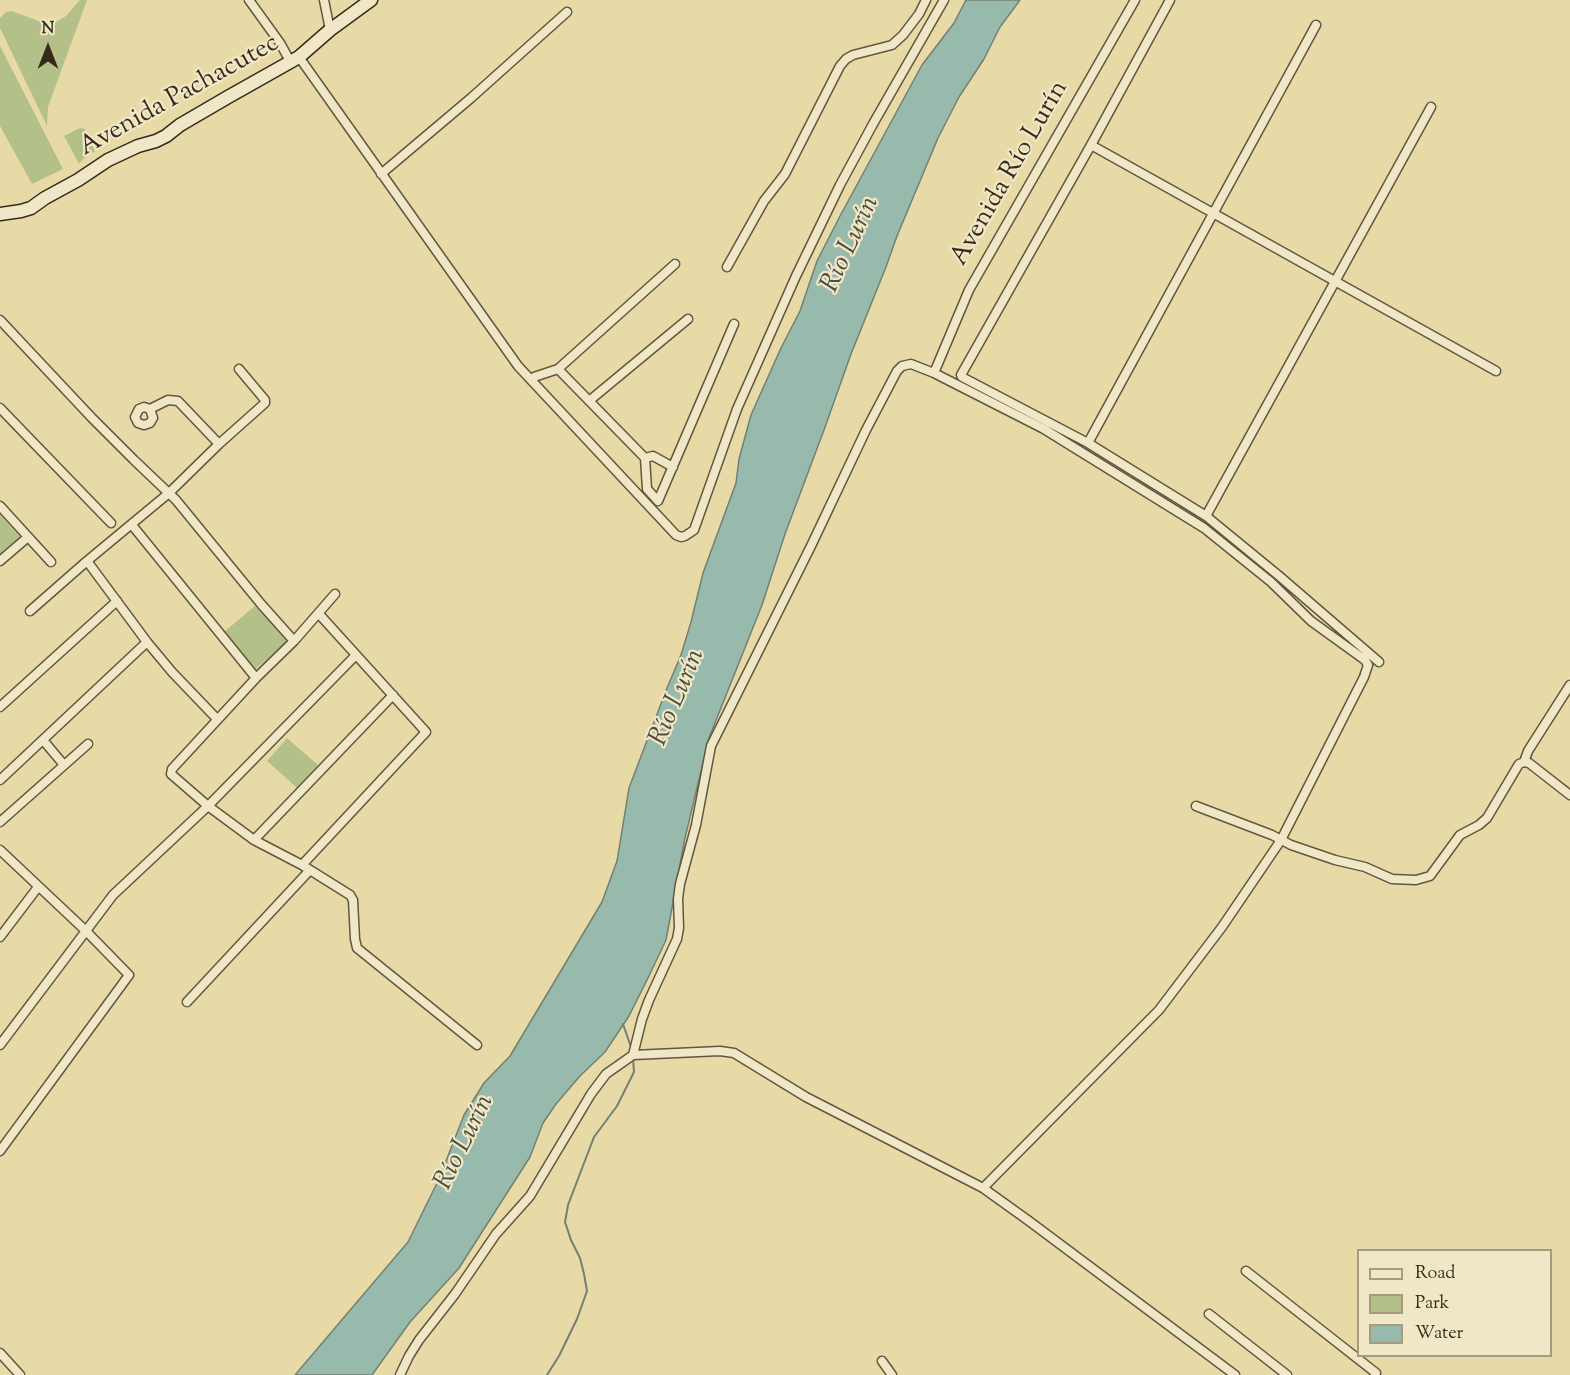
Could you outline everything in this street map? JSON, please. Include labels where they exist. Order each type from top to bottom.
[{"type":"main road","name":"Avenida Pachacutec","points":[[0,214],[31,208],[108,160],[166,136],[180,125],[294,59],[370,0]]},
{"type":"street","points":[[249,0],[381,174],[518,366],[676,535],[685,536],[694,530],[737,409],[796,276],[840,185],[944,0]]},
{"type":"street","points":[[324,0],[330,30]]},
{"type":"street","points":[[727,267],[764,201],[785,174],[840,66],[853,55],[892,45],[919,14],[926,0]]},
{"type":"street","name":"Avenida Río Lurín","points":[[934,373],[969,290],[1135,0]]},
{"type":"street","points":[[1170,0],[961,375],[1089,443],[1206,516],[1378,662]]},
{"type":"street","points":[[381,174],[471,98],[567,12]]},
{"type":"street","points":[[1089,443],[1316,25]]},
{"type":"street","points":[[1206,516],[1431,107]]},
{"type":"street","points":[[1091,145],[1496,371]]},
{"type":"street","points":[[531,380],[534,376],[558,369],[675,264]]},
{"type":"street","points":[[590,401],[688,319]]},
{"type":"street","points":[[0,320],[92,418],[176,500],[294,641]]},
{"type":"street","points":[[558,369],[645,458],[647,489],[658,501],[734,324]]},
{"type":"street","points":[[633,1055],[649,1000],[677,939],[679,891],[696,825],[711,746],[897,371],[902,366],[911,364],[934,373],[1044,429],[1204,528],[1271,582],[1311,621],[1365,660],[1368,665],[1281,840],[1222,927],[1159,1010],[983,1188]]},
{"type":"street","points":[[30,611],[169,494],[219,444],[266,403],[239,369]]},
{"type":"street","points":[[150,409],[168,400],[178,401],[219,444]]},
{"type":"street","points":[[0,408],[111,523]]},
{"type":"street","points":[[645,458],[653,456],[673,467]]},
{"type":"street","points":[[0,506],[51,562]]},
{"type":"street","points":[[132,525],[256,678]]},
{"type":"street","points":[[0,561],[28,537]]},
{"type":"street","points":[[87,561],[147,642],[217,719]]},
{"type":"street","points":[[335,594],[294,641],[217,719],[171,772],[208,806],[254,840],[306,867],[352,897],[356,944],[362,952],[477,1045]]},
{"type":"street","points":[[0,707],[117,601]]},
{"type":"street","points":[[187,1002],[426,732],[319,614]]},
{"type":"street","points":[[0,780],[147,642]]},
{"type":"street","points":[[0,1046],[113,894],[208,806],[356,655]]},
{"type":"street","points":[[1196,806],[1272,835],[1291,845],[1335,860],[1365,867],[1392,879],[1427,878],[1460,835],[1475,828],[1487,818],[1570,686]]},
{"type":"street","points":[[254,840],[393,696]]},
{"type":"street","points":[[44,740],[64,765]]},
{"type":"street","points":[[0,822],[88,744]]},
{"type":"street","points":[[1524,762],[1532,765],[1570,795]]},
{"type":"street","points":[[0,850],[86,931],[129,974],[129,977],[0,1151]]},
{"type":"street","points":[[0,937],[38,887]]},
{"type":"street","points":[[400,1375],[419,1340],[455,1294],[496,1234],[530,1196],[591,1094],[606,1074],[633,1055],[720,1051],[734,1053],[806,1097],[983,1188],[1234,1375]]},
{"type":"street","points":[[1246,1271],[1376,1373],[1375,1375]]},
{"type":"street","points":[[1209,1314],[1287,1375]]},
{"type":"street","points":[[0,1353],[21,1375]]},
{"type":"street","points":[[882,1361],[892,1375]]},
{"type":"green space","points":[[80,0],[87,0],[48,107],[47,126],[0,28],[0,18],[6,12],[12,11],[41,22],[56,22],[66,16]]},
{"type":"green space","points":[[0,46],[63,169],[32,184],[0,126]]},
{"type":"green space","points":[[80,128],[85,129],[95,151],[79,164],[64,136]]},
{"type":"green space","points":[[0,515],[21,538],[0,556]]},
{"type":"green space","points":[[255,606],[289,641],[255,669],[224,632]]},
{"type":"green space","points":[[287,738],[318,765],[297,788],[267,761]]},
{"type":"water","name":"Río Lurín","points":[[966,0],[1020,0],[1000,27],[938,138],[851,354],[785,534],[762,605],[709,738],[685,838],[666,940],[648,978],[629,1016],[605,1052],[580,1076],[543,1123],[530,1157],[459,1268],[410,1322],[372,1375],[295,1375],[408,1242],[439,1179],[464,1115],[484,1083],[510,1056],[602,902],[617,861],[629,788],[681,655],[703,573],[736,483],[739,459],[751,415],[800,311],[817,261],[840,216],[922,65],[954,23]]},
{"type":"waterway","points":[[623,1024],[631,1047]]},
{"type":"waterway","points":[[547,1375],[577,1319],[587,1291],[580,1258],[565,1222],[568,1205],[594,1137],[617,1106],[634,1072],[633,1058]]}]
